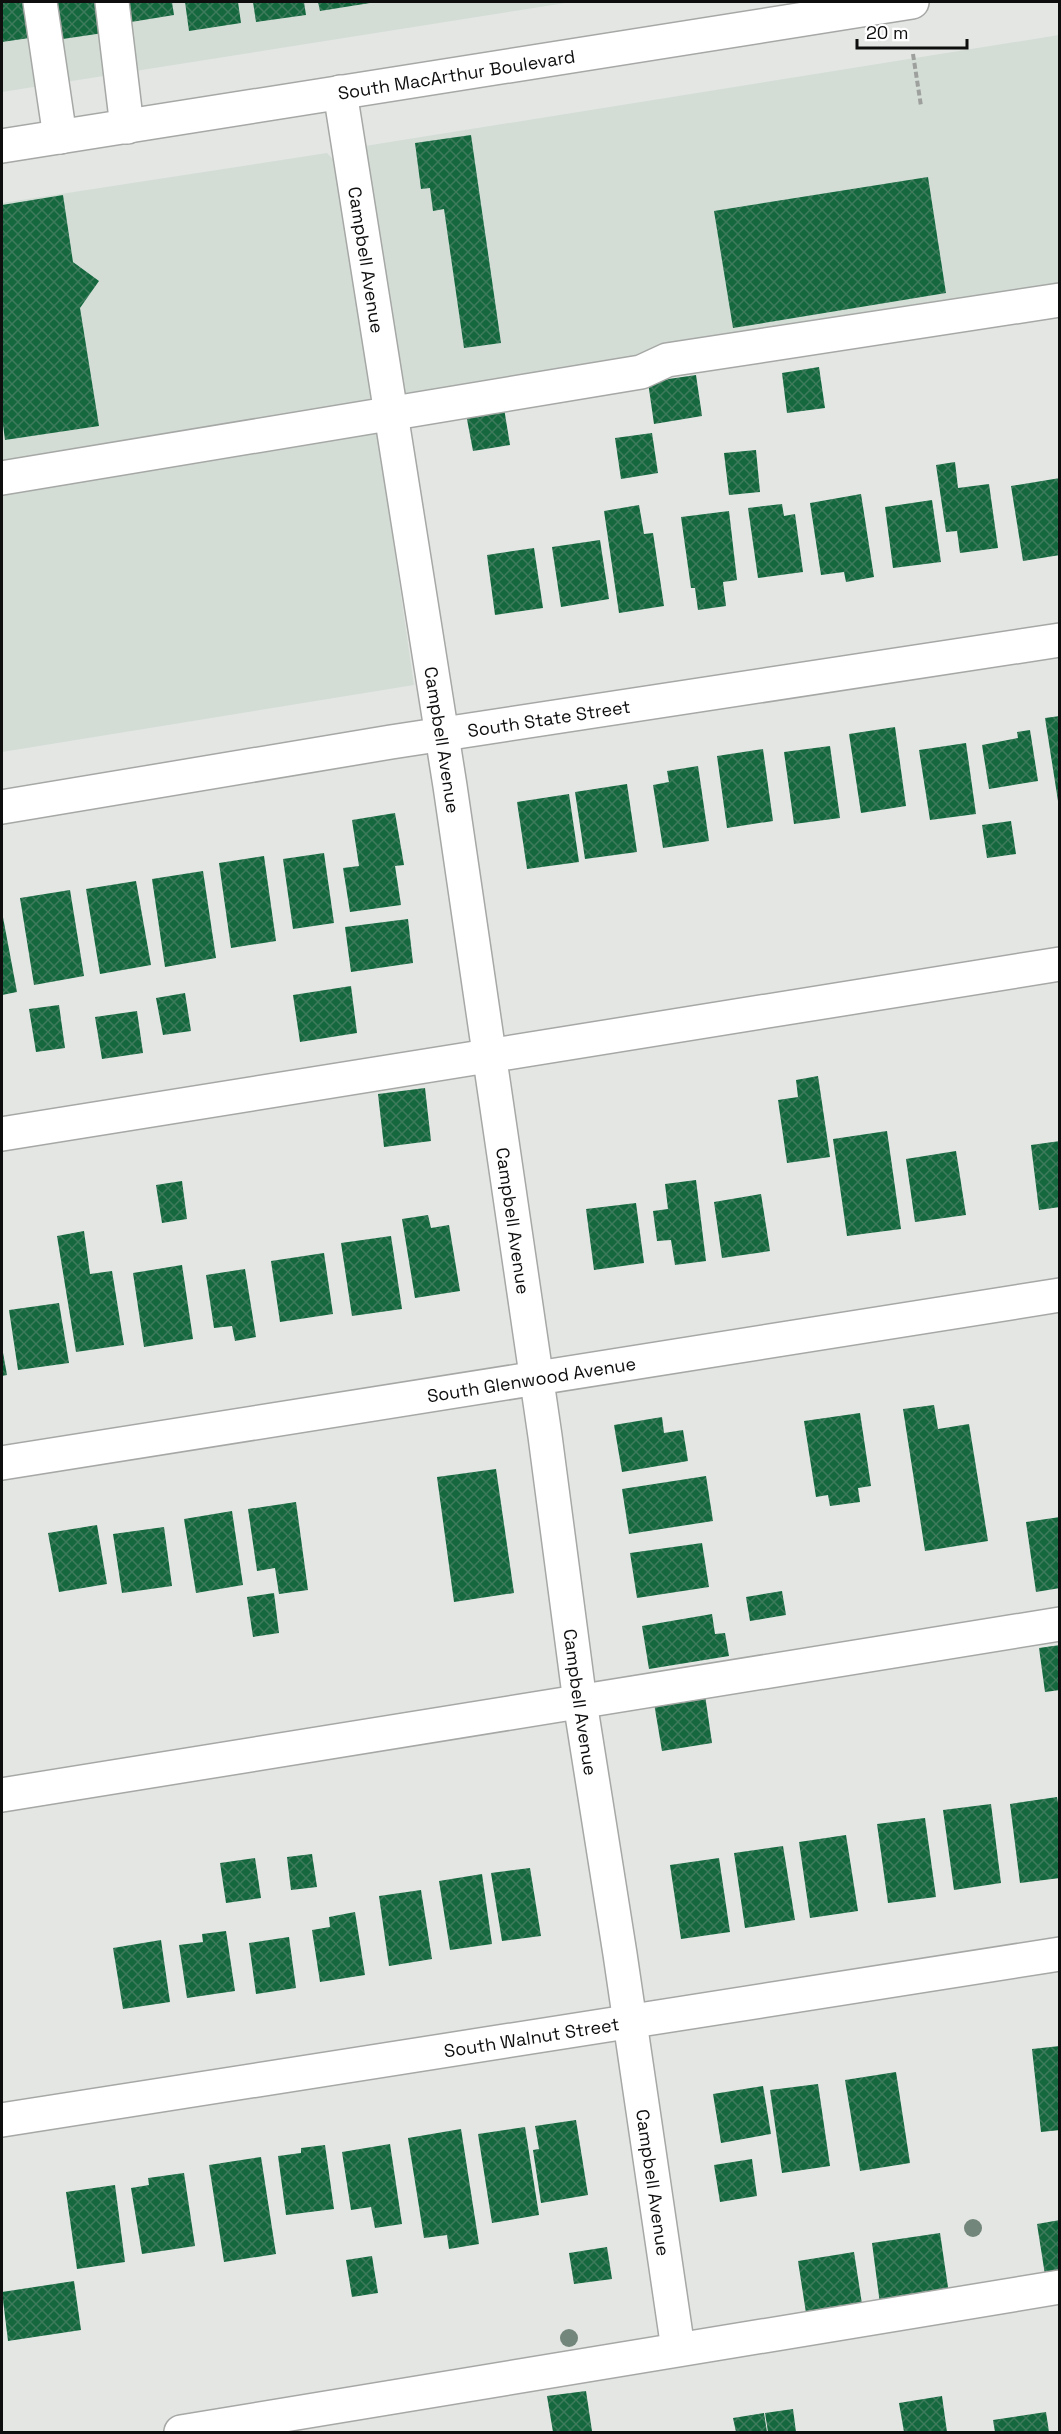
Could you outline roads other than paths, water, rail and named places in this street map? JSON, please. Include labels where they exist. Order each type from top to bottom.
[{"type":"street","points":[[40,2],[60,137]]},
{"type":"street","points":[[112,2],[127,127]]},
{"type":"street","name":"South MacArthur Boulevard","points":[[2,146],[864,5],[912,2]]},
{"type":"street","name":"Campbell Avenue","points":[[340,92],[442,735],[536,1378],[580,1702],[630,2020],[678,2349]]},
{"type":"street","points":[[2,478],[641,372],[667,360],[1059,300]]},
{"type":"street","name":"South State Street","points":[[2,807],[442,735],[1059,640]]},
{"type":"street","points":[[2,1134],[1059,964]]},
{"type":"street","name":"South Glenwood Avenue","points":[[2,1463],[1059,1295]]},
{"type":"street","points":[[2,1795],[1059,1623]]},
{"type":"street","name":"South Walnut Street","points":[[2,2120],[1059,1954]]},
{"type":"street","points":[[181,2433],[1059,2287]]}]
